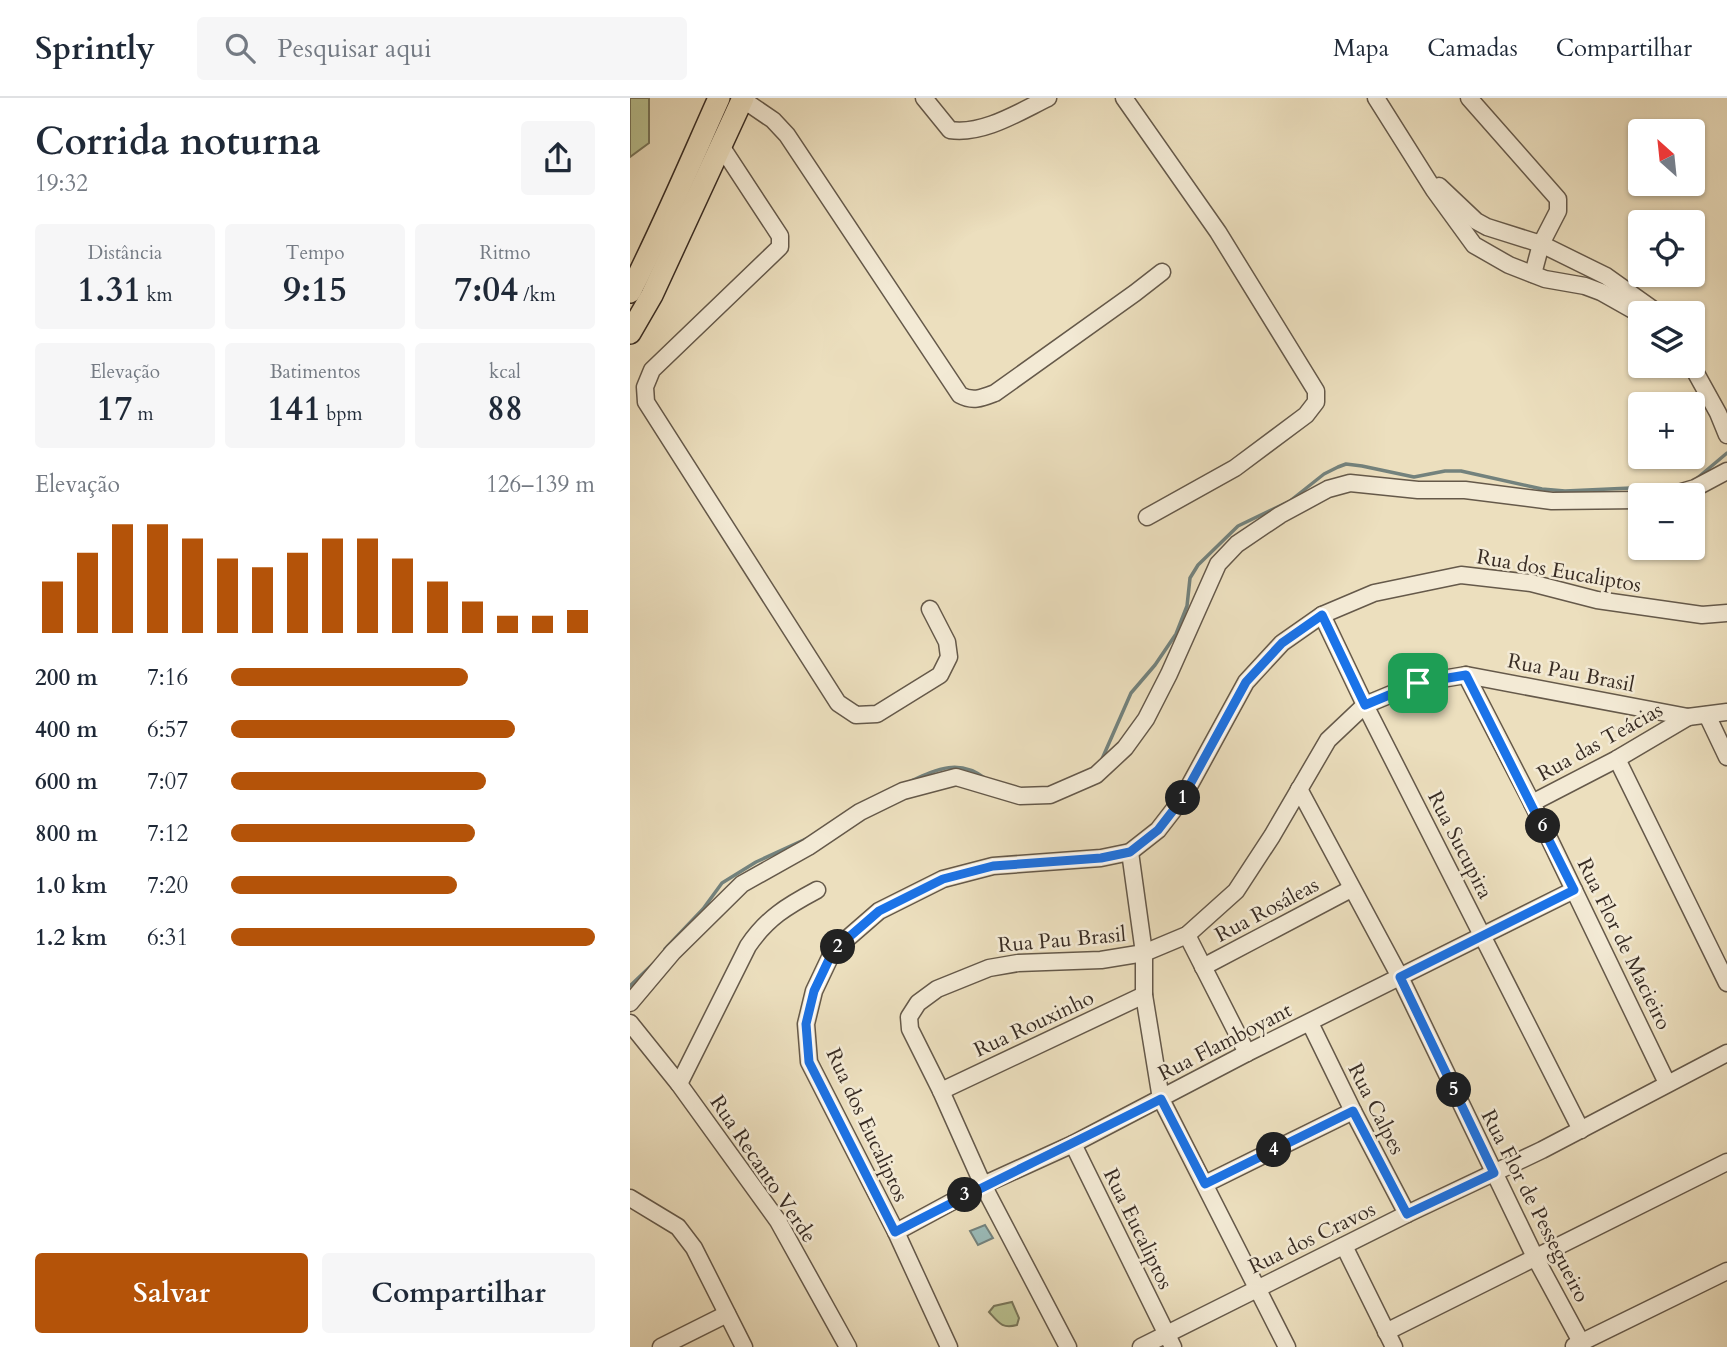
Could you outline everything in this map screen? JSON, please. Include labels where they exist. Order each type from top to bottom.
[{"type":"main road","points":[[630,292],[654,246],[719,98]]},
{"type":"main road","points":[[630,333],[652,295],[743,99]]},
{"type":"street","points":[[924,98],[950,130],[961,131],[994,123],[1048,98]]},
{"type":"street","points":[[1124,98],[1218,232],[1316,391],[1316,402],[1306,415],[1235,468],[1147,517]]},
{"type":"street","points":[[1376,98],[1474,245],[1500,261],[1533,274],[1601,292],[1628,307]]},
{"type":"street","points":[[1469,98],[1558,199],[1558,211],[1541,244],[1533,274]]},
{"type":"street","points":[[743,99],[773,120],[787,135],[960,395],[966,399],[977,400],[995,393],[1162,272]]},
{"type":"street","points":[[721,146],[780,236],[780,247],[652,370],[645,387],[646,402],[838,703],[856,715],[877,714],[940,675],[949,657],[947,642],[930,609]]},
{"type":"street","points":[[1422,170],[1476,221],[1541,244],[1606,276],[1641,301]]},
{"type":"street","points":[[1500,261],[1509,234]]},
{"type":"street","points":[[1698,378],[1727,435]]},
{"type":"street","points":[[1704,483],[1727,471]]},
{"type":"street","points":[[630,1003],[673,952],[742,884],[808,847],[860,812],[903,791],[956,777],[1020,796],[1050,795],[1096,775],[1125,748],[1146,719],[1218,564],[1237,544],[1280,515],[1328,489],[1350,483],[1418,490],[1465,490],[1552,502],[1628,500]]},
{"type":"street","name":"Rua dos Eucaliptos","points":[[949,1347],[895,1232],[809,1062],[806,1024],[814,991],[833,951],[879,911],[943,879],[993,866],[1101,858],[1130,852],[1158,830],[1182,799],[1246,682],[1282,643],[1322,615],[1374,593],[1461,575],[1531,583],[1610,602],[1702,615],[1727,613]]},
{"type":"street","name":"Rua Sucupira","points":[[1322,615],[1581,1130]]},
{"type":"street","name":"Rua Pau Brasil","points":[[1068,1347],[983,1185],[910,1029],[909,1017],[918,1003],[937,989],[962,977],[998,966],[1101,960],[1144,953],[1187,935],[1236,891],[1272,836],[1328,740],[1365,705],[1418,683],[1466,675],[1688,717],[1727,712]]},
{"type":"street","name":"Rua Flor de Macieiro","points":[[1466,675],[1532,803],[1667,1083]]},
{"type":"street","points":[[1707,715],[1727,757]]},
{"type":"street","name":"Rua das Teácias","points":[[1532,803],[1617,759],[1688,717]]},
{"type":"street","points":[[1617,759],[1727,983]]},
{"type":"street","name":"Rua Flor de Pessegueiro","points":[[1299,789],[1400,977],[1576,1345]]},
{"type":"street","points":[[1130,852],[1144,953],[1144,995],[1161,1099],[1287,1347]]},
{"type":"street","points":[[679,1084],[748,946],[761,927],[787,906],[817,890]]},
{"type":"street","name":"Rua Rosáleas","points":[[1203,967],[1351,890]]},
{"type":"street","name":"Rua Flamboyant","points":[[895,1232],[983,1185],[1073,1144],[1247,1053],[1574,890]]},
{"type":"street","points":[[1187,935],[1247,1053]]},
{"type":"street","name":"Rua Rouxinho","points":[[941,1091],[1144,995]]},
{"type":"street","name":"Rua Recanto Verde","points":[[630,1023],[679,1084],[778,1221],[848,1347]]},
{"type":"street","name":"Rua Calpes","points":[[1310,1023],[1407,1214]]},
{"type":"street","name":"Rua dos Cravos","points":[[1141,1347],[1169,1340],[1258,1288],[1581,1130],[1727,1053]]},
{"type":"street","points":[[1205,1184],[1353,1111]]},
{"type":"street","name":"Rua Eucaliptos","points":[[1073,1144],[1169,1340]]},
{"type":"street","points":[[1387,1332],[1727,1162]]},
{"type":"street","points":[[630,1198],[678,1227],[694,1248],[744,1347]]},
{"type":"street","points":[[1344,1247],[1394,1347]]},
{"type":"street","points":[[1576,1345],[1727,1271]]},
{"type":"street","points":[[661,1347],[727,1314]]},
{"type":"green space","points":[[630,98],[649,98],[649,143],[630,157]]},
{"type":"green space","points":[[1012,1302],[1019,1318],[1017,1325],[1001,1324],[989,1312],[994,1306]]},
{"type":"water","points":[[985,1225],[993,1238],[978,1245],[970,1231]]},
{"type":"waterway","points":[[1695,480],[1727,453]]},
{"type":"waterway","points":[[1102,759],[1131,693],[1155,665],[1176,634],[1187,606],[1190,578],[1198,565],[1238,526],[1290,501],[1324,474],[1346,464],[1414,477],[1461,471],[1542,489],[1565,491],[1628,488]]},
{"type":"waterway","points":[[909,782],[929,773],[957,767],[986,779]]},
{"type":"waterway","points":[[665,949],[703,909],[722,883],[756,862],[808,838]]},
{"type":"waterway","points":[[630,986],[654,963]]},
{"type":"route","points":[[1322,615],[1365,705],[1418,683],[1466,675],[1574,890],[1400,977],[1494,1173],[1407,1214],[1353,1111],[1205,1184],[1161,1099],[1073,1144],[983,1185],[895,1232],[809,1062],[806,1024],[814,991],[833,951],[879,911],[943,879],[993,866],[1101,858],[1130,852],[1158,830],[1182,799],[1246,682],[1282,643],[1322,615]]}]
